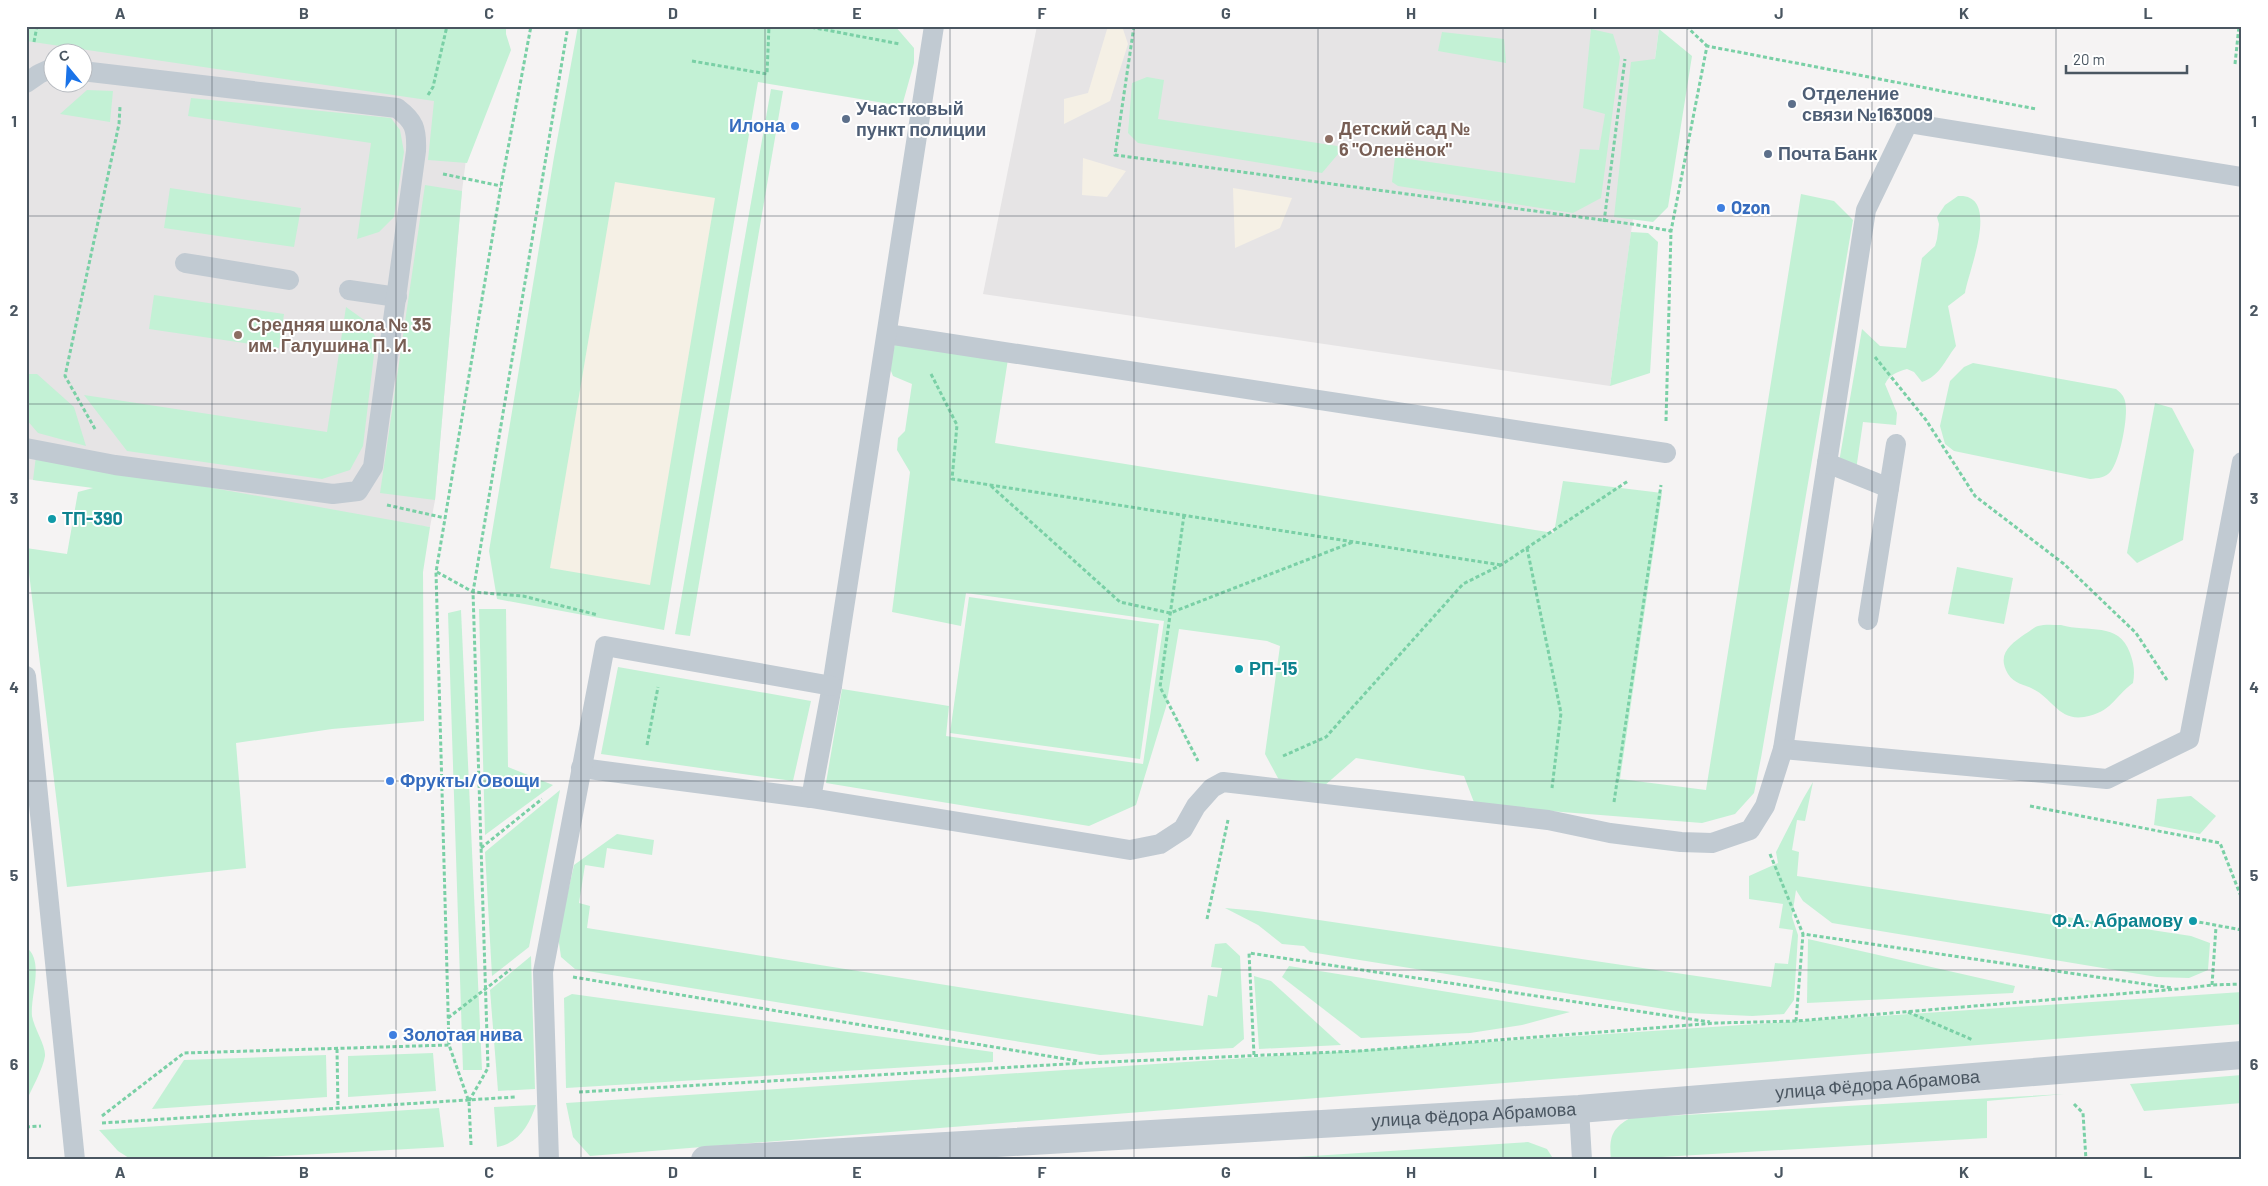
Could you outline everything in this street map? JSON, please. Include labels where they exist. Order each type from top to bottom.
[{"type":"street","name":"улица Фёдора Абрамова","points":[[705,1160],[1579,1109],[2242,1055]]},
{"type":"lane","points":[[811,798],[832,686],[934,26]]},
{"type":"lane","points":[[26,448],[115,465],[333,494],[358,491],[373,467],[414,170],[417,137],[412,119],[397,108],[92,72]]},
{"type":"lane","points":[[26,83],[42,73]]},
{"type":"lane","points":[[582,768],[811,798],[1130,850],[1160,844],[1183,829],[1196,806],[1212,788],[1223,782],[1548,820],[1610,833],[1681,842],[1712,843],[1750,830],[1765,806],[1783,749],[1866,210],[1908,123],[2242,177]]},
{"type":"lane","points":[[185,264],[289,280]]},
{"type":"lane","points":[[349,290],[397,297]]},
{"type":"lane","points":[[886,334],[914,340],[1666,453]]},
{"type":"lane","points":[[1868,620],[1896,444]]},
{"type":"lane","points":[[1783,749],[2107,779],[2189,739],[2242,462]]},
{"type":"lane","points":[[1827,463],[1889,488]]},
{"type":"lane","points":[[549,1160],[543,972],[605,646],[832,686]]},
{"type":"lane","points":[[26,676],[75,1160]]},
{"type":"lane","points":[[1579,1109],[1582,1160]]},
{"type":"path","points":[[412,119],[433,87],[447,26]]},
{"type":"path","points":[[471,1145],[469,1102],[448,1045],[436,572],[501,186],[531,26]]},
{"type":"path","points":[[469,1102],[488,1068],[472,592],[568,26]]},
{"type":"path","points":[[692,61],[767,74],[769,26]]},
{"type":"path","points":[[804,26],[931,50]]},
{"type":"path","points":[[1134,26],[1115,155],[1671,231]]},
{"type":"path","points":[[1686,26],[1707,46],[2037,109]]},
{"type":"path","points":[[2235,64],[2239,26]]},
{"type":"path","points":[[1610,833],[1666,453],[1671,231],[1707,46]]},
{"type":"path","points":[[1604,222],[1625,59]]},
{"type":"path","points":[[115,465],[65,376],[119,124]]},
{"type":"path","points":[[414,170],[465,177],[501,186]]},
{"type":"path","points":[[1848,324],[1926,420],[1975,496],[2064,564],[2136,633],[2170,684]]},
{"type":"path","points":[[914,340],[957,425],[952,478],[1501,565]]},
{"type":"path","points":[[1275,759],[1326,737],[1463,584],[1501,565],[1666,453]]},
{"type":"path","points":[[990,485],[1120,602],[1170,613],[1353,542]]},
{"type":"path","points":[[358,491],[374,502],[445,518]]},
{"type":"path","points":[[1184,515],[1160,686],[1212,788],[1229,815],[1207,919]]},
{"type":"path","points":[[1527,548],[1561,713],[1548,820]]},
{"type":"path","points":[[436,572],[472,592],[523,596],[613,619],[636,652]]},
{"type":"path","points":[[646,751],[659,684]]},
{"type":"path","points":[[480,848],[548,795]]},
{"type":"path","points":[[2027,806],[2220,843],[2242,899]]},
{"type":"path","points":[[1762,854],[1770,852],[1803,934],[1796,1020]]},
{"type":"path","points":[[2236,885],[2242,886]]},
{"type":"path","points":[[2193,922],[2242,930]]},
{"type":"path","points":[[2212,984],[2216,927]]},
{"type":"path","points":[[1803,934],[2178,989]]},
{"type":"path","points":[[1254,1055],[1249,954],[1716,1023]]},
{"type":"path","points":[[448,1018],[516,965]]},
{"type":"path","points":[[543,972],[1085,1063]]},
{"type":"path","points":[[572,1093],[1085,1063],[1358,1051],[1716,1023],[1796,1020],[2178,989],[2212,984],[2242,984]]},
{"type":"path","points":[[1908,1011],[1978,1042]]},
{"type":"path","points":[[91,1124],[184,1053],[448,1045]]},
{"type":"path","points":[[337,1049],[338,1109]]},
{"type":"path","points":[[70,1124],[469,1102],[522,1096]]},
{"type":"path","points":[[2072,1101],[2083,1113],[2086,1160]]},
{"type":"shaded area","name":"Средняя школа № 35 им. Галушина П. И.","points":[[26,26],[475,88],[462,191],[435,500],[430,527],[26,479]]},
{"type":"shaded area","name":"Детский сад № 6 \"Оленёнок\"","points":[[1037,26],[1648,26],[1659,29],[1610,386],[983,294]]},
{"type":"green space","points":[[26,26],[506,26],[506,34],[511,50],[467,163],[428,160],[434,101],[92,51],[92,42],[42,43],[26,41]]},
{"type":"green space","points":[[578,26],[895,26],[914,48],[914,63],[902,106],[758,82],[664,630],[497,599],[489,551],[554,157]]},
{"type":"green space","points":[[1591,29],[1613,34],[1620,57],[1601,198],[1573,213],[1398,186],[1392,182],[1395,157],[1575,183],[1580,149],[1599,150],[1605,114],[1583,108]]},
{"type":"green space","points":[[1659,29],[1692,56],[1668,207],[1653,222],[1614,217],[1631,62],[1655,59]]},
{"type":"green space","points":[[1442,32],[1504,39],[1506,63],[1438,51]]},
{"type":"green space","points":[[1147,77],[1164,80],[1158,119],[1344,147],[1322,173],[1138,143],[1128,133],[1132,83]]},
{"type":"green space","points":[[771,89],[783,91],[690,636],[675,634]]},
{"type":"green space","points":[[92,90],[113,91],[110,122],[60,114],[85,92],[92,92]]},
{"type":"green space","points":[[191,98],[391,118],[400,130],[404,152],[394,217],[379,232],[357,239],[371,143],[188,116]]},
{"type":"green space","points":[[425,185],[462,191],[435,500],[380,493]]},
{"type":"green space","points":[[170,188],[301,208],[294,247],[164,228]]},
{"type":"green space","points":[[1801,194],[1834,201],[1853,220],[1761,758],[1754,793],[1735,814],[1702,823],[1475,805],[1464,776],[1356,758],[1324,786],[1279,780],[1265,754],[1280,646],[1267,641],[1179,629],[1166,707],[1136,805],[1089,826],[826,783],[842,689],[949,706],[946,736],[1143,764],[1164,621],[966,593],[961,626],[892,612],[910,472],[897,450],[898,438],[905,431],[912,384],[893,376],[889,366],[896,341],[1008,359],[995,443],[1554,533],[1563,481],[1662,493],[1620,779],[1706,790]]},
{"type":"green space","points":[[1958,196],[1971,198],[1978,207],[1980,220],[1976,252],[1965,293],[1948,306],[1956,346],[1938,372],[1922,382],[1914,372],[1907,369],[1897,372],[1889,378],[1885,384],[1897,413],[1896,425],[1863,422],[1856,470],[1838,468],[1862,329],[1880,346],[1906,348],[1922,258],[1935,246],[1939,224],[1937,217],[1945,205]]},
{"type":"green space","points":[[1631,232],[1648,233],[1658,242],[1650,373],[1610,386]]},
{"type":"green space","points":[[154,295],[284,314],[279,348],[149,329]]},
{"type":"green space","points":[[346,307],[367,322],[376,338],[363,446],[350,470],[322,479],[127,451],[84,395],[327,432]]},
{"type":"green space","points":[[1973,363],[2116,389],[2122,394],[2124,399],[2126,416],[2118,457],[2111,471],[2099,478],[2090,479],[1954,451],[1945,444],[1940,426],[1950,381],[1964,367]]},
{"type":"green space","points":[[26,374],[37,374],[74,407],[86,446],[38,433],[26,419]]},
{"type":"green space","points":[[2155,403],[2172,408],[2194,450],[2183,540],[2137,563],[2127,553]]},
{"type":"green space","points":[[36,456],[430,527],[423,572],[424,721],[332,729],[236,743],[246,868],[67,887],[26,548],[67,554],[78,492],[93,488],[33,480]]},
{"type":"green space","points":[[1957,567],[2013,578],[2004,624],[1948,614]]},
{"type":"green space","points":[[969,597],[1159,624],[1140,759],[950,733]]},
{"type":"green space","points":[[479,609],[506,609],[508,767],[553,785],[485,835]]},
{"type":"green space","points":[[461,610],[482,1070],[463,1070],[448,613]]},
{"type":"green space","points":[[2061,625],[2110,632],[2118,636],[2125,643],[2130,653],[2134,668],[2133,683],[2101,712],[2084,717],[2068,716],[2040,693],[2013,680],[2008,674],[2004,655],[2010,646],[2033,628]]},
{"type":"green space","points":[[618,667],[811,701],[793,781],[601,754]]},
{"type":"green space","points":[[1813,782],[1805,821],[1797,820],[1792,850],[1799,852],[1797,876],[2191,936],[2210,943],[2208,970],[2189,978],[2157,977],[1832,923],[1803,901],[1796,890],[1792,917],[1798,935],[1794,1000],[1784,1014],[1752,1016],[1689,1013],[1310,952],[1304,946],[1282,944],[1258,925],[1225,908],[1258,911],[1771,987],[1775,963],[1788,964],[1793,930],[1779,928],[1783,904],[1749,899],[1749,876],[1778,863],[1776,852]]},
{"type":"green space","points":[[560,790],[529,947],[492,976],[485,852]]},
{"type":"green space","points":[[2191,796],[2216,816],[2200,834],[2154,825],[2157,799]]},
{"type":"green space","points":[[617,834],[654,840],[652,855],[607,848],[604,868],[585,865],[579,903],[590,906],[587,928],[1203,1026],[1208,995],[1217,997],[1222,968],[1211,967],[1215,944],[1226,943],[1240,956],[1244,1039],[1233,1048],[1100,1055],[575,969],[561,957],[558,936],[574,865]]},
{"type":"green space","points":[[1808,939],[2015,986],[2013,993],[1807,1003]]},
{"type":"green space","points":[[26,947],[32,953],[35,961],[32,1016],[44,1047],[45,1056],[26,1102]]},
{"type":"green space","points":[[531,956],[535,1089],[498,1091],[490,990]]},
{"type":"green space","points":[[1289,966],[1570,1012],[1522,1025],[1470,1033],[1361,1038],[1282,977]]},
{"type":"green space","points":[[1254,976],[1271,981],[1341,1045],[1259,1049]]},
{"type":"green space","points":[[2242,992],[2242,1024],[590,1156],[573,1137],[566,1103]]},
{"type":"green space","points":[[572,994],[993,1052],[993,1062],[566,1088],[564,998]]},
{"type":"green space","points":[[433,1053],[436,1091],[348,1097],[348,1056]]},
{"type":"green space","points":[[326,1055],[327,1097],[152,1109],[184,1060]]},
{"type":"green space","points":[[2242,1075],[2242,1103],[2144,1111],[2130,1084]]},
{"type":"green space","points":[[2064,1094],[1987,1101],[1987,1138],[1611,1160],[1610,1146],[1615,1130],[1630,1118]]},
{"type":"green space","points":[[536,1105],[522,1132],[511,1142],[497,1147],[494,1107]]},
{"type":"green space","points":[[439,1108],[444,1147],[206,1160],[132,1160],[118,1151],[99,1130]]},
{"type":"green space","points":[[1528,1142],[1547,1149],[1554,1160],[1251,1160]]},
{"type":"sand","points":[[1108,26],[1122,26],[1128,44],[1110,101],[1064,124],[1064,99],[1088,93]]},
{"type":"sand","points":[[1083,158],[1126,171],[1107,197],[1082,195]]},
{"type":"sand","points":[[615,182],[715,198],[650,585],[550,568]]},
{"type":"sand","points":[[1233,188],[1292,198],[1280,228],[1235,248]]},
{"type":"place","name":"Отделение связи №163009","points":[[1792,104]]},
{"type":"place","name":"Участковый пункт полиции","points":[[846,119]]},
{"type":"place","name":"Илона","points":[[795,126]]},
{"type":"place","name":"Детский сад № 6 \"Оленёнок\"","points":[[1329,139]]},
{"type":"place","name":"Почта Банк","points":[[1768,154]]},
{"type":"place","name":"Ozon","points":[[1721,208]]},
{"type":"place","name":"Средняя школа № 35 им. Галушина П. И.","points":[[238,335]]},
{"type":"place","name":"ТП-390","points":[[52,519]]},
{"type":"place","name":"РП-15","points":[[1239,669]]},
{"type":"place","name":"Фрукты/Овощи","points":[[390,781]]},
{"type":"place","name":"Ф.А. Абрамову","points":[[2193,921]]},
{"type":"place","name":"Золотая нива","points":[[393,1035]]}]
